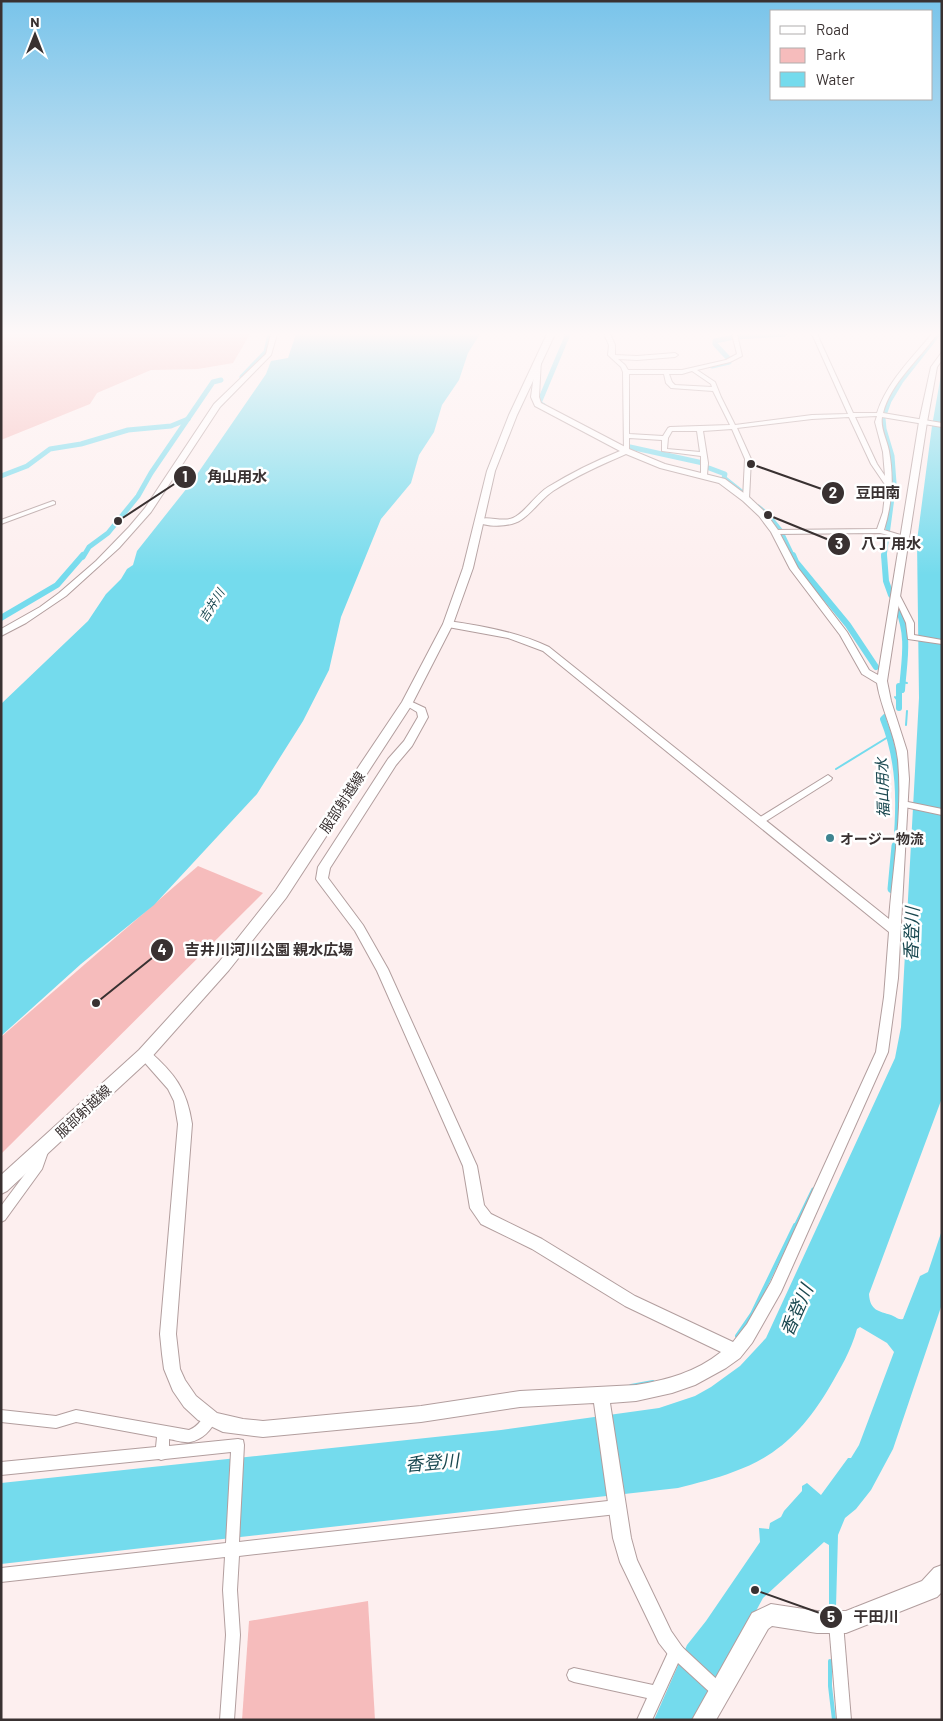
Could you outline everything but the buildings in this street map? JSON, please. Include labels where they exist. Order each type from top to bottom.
[{"type":"main road","name":"服部射越線","points":[[1,1186],[144,1055],[224,966],[281,894],[407,703],[448,624],[468,568],[491,471],[513,414]]},
{"type":"main road","points":[[713,1709],[760,1621],[771,1615],[817,1622],[846,1622],[928,1588],[942,1576]]},
{"type":"street","points":[[1,633],[30,619],[72,589],[136,524],[211,414]]},
{"type":"street","points":[[557,414],[626,451],[669,468],[704,475],[722,482],[746,499],[762,514],[776,532],[794,569],[844,634],[864,672],[882,680]]},
{"type":"street","points":[[626,414],[626,451]]},
{"type":"street","points":[[728,414],[748,459],[746,499]]},
{"type":"street","points":[[144,1055],[169,1077],[179,1092],[184,1108],[185,1124],[168,1334],[170,1362],[178,1384],[192,1403],[210,1419],[238,1428],[263,1429],[421,1414],[520,1399],[602,1403],[616,1395],[650,1391],[690,1379],[715,1367],[735,1352],[757,1323],[776,1287],[882,1052],[890,1015],[894,930],[906,805],[901,745],[886,705],[882,680],[904,537],[926,414]]},
{"type":"street","points":[[882,415],[878,422],[889,468],[884,532]]},
{"type":"street","points":[[703,454],[664,450],[665,438],[670,429],[735,427],[812,417],[882,415],[942,425]]},
{"type":"street","points":[[851,416],[874,464],[889,486]]},
{"type":"street","points":[[700,429],[705,462],[704,475]]},
{"type":"street","points":[[626,436],[665,438]]},
{"type":"street","points":[[480,521],[501,523],[517,519],[548,490],[596,464],[626,451]]},
{"type":"street","points":[[1,522],[53,503]]},
{"type":"street","points":[[776,532],[884,532],[904,537]]},
{"type":"street","points":[[896,594],[910,622],[911,637],[942,642]]},
{"type":"street","points":[[448,624],[519,636],[546,649],[894,930]]},
{"type":"street","points":[[407,703],[422,710],[423,717],[408,743],[392,762],[324,867],[322,879],[358,928],[389,985],[470,1166],[477,1208],[486,1219],[536,1244],[630,1301],[735,1352]]},
{"type":"street","points":[[760,821],[828,778]]},
{"type":"street","points":[[906,805],[942,812]]},
{"type":"street","points":[[1,1216],[38,1165],[44,1147]]},
{"type":"street","points":[[602,1403],[622,1538],[629,1562],[665,1637],[713,1709]]},
{"type":"street","points":[[1,1416],[56,1422],[76,1416],[189,1436],[200,1432],[210,1419]]},
{"type":"street","points":[[160,1454],[164,1432]]},
{"type":"street","points":[[1,1469],[238,1445],[230,1590],[233,1635],[228,1720]]},
{"type":"street","points":[[1,1575],[618,1507]]},
{"type":"street","points":[[836,1622],[844,1720]]},
{"type":"street","points":[[644,1720],[676,1651]]},
{"type":"street","points":[[574,1675],[656,1693]]},
{"type":"green space","points":[[1,414],[65,414],[1,440]]},
{"type":"green space","points":[[198,866],[263,893],[1,1154],[1,1037]]},
{"type":"green space","points":[[368,1601],[375,1720],[242,1720],[249,1621]]},
{"type":"water","name":"吉井川","points":[[238,414],[439,414],[434,432],[419,455],[411,483],[381,519],[341,617],[329,670],[303,721],[257,794],[154,905],[81,964],[1,1036],[1,704],[88,621],[106,594],[121,579],[127,569],[133,565],[137,551],[191,483]]},
{"type":"water","name":"香登川","points":[[934,414],[942,414],[942,1098],[869,1294],[873,1307],[898,1319],[903,1319],[920,1276],[928,1272],[942,1230],[942,1304],[893,1449],[871,1490],[856,1509],[845,1518],[838,1535],[836,1607],[829,1608],[829,1545],[824,1542],[763,1598],[697,1720],[654,1720],[687,1645],[706,1621],[760,1542],[759,1528],[769,1529],[770,1523],[781,1517],[802,1491],[802,1486],[807,1483],[821,1495],[859,1445],[894,1352],[887,1343],[860,1327],[857,1329],[841,1367],[829,1388],[800,1428],[764,1458],[713,1479],[678,1488],[1,1564],[1,1483],[501,1430],[659,1408],[695,1396],[711,1387],[740,1366],[766,1338],[895,1058],[901,1027],[919,698],[917,541]]},
{"type":"waterway","points":[[188,419],[191,414]]},
{"type":"waterway","points":[[884,414],[884,429],[892,456],[894,483],[884,556]]},
{"type":"waterway","points":[[1,476],[27,466],[50,449],[81,444],[128,430],[171,426],[188,419]]},
{"type":"waterway","points":[[83,557],[89,547],[108,533],[138,496],[151,473],[188,419]]},
{"type":"waterway","points":[[630,447],[703,463]]},
{"type":"waterway","points":[[709,468],[725,474],[724,478],[744,494]]},
{"type":"waterway","points":[[758,507],[768,515],[780,530]]},
{"type":"waterway","points":[[782,534],[793,557]]},
{"type":"waterway","points":[[1,618],[57,585],[83,555]]},
{"type":"waterway","points":[[793,555],[796,562],[848,625],[876,667]]},
{"type":"waterway","points":[[884,556],[886,581],[891,595]]},
{"type":"waterway","points":[[898,609],[902,619],[905,639],[902,690]]},
{"type":"waterway","points":[[902,682],[907,683]]},
{"type":"waterway","name":"福山用水","points":[[899,686],[899,708]]},
{"type":"waterway","name":"福山用水","points":[[895,697],[898,701]]},
{"type":"waterway","points":[[906,725],[907,711]]},
{"type":"waterway","name":"福山用水","points":[[885,717],[883,719],[889,735],[896,766],[898,798],[896,847]]},
{"type":"waterway","points":[[836,769],[893,734]]},
{"type":"waterway","name":"福山用水","points":[[892,889],[896,846]]},
{"type":"waterway","points":[[795,1226],[813,1189]]},
{"type":"waterway","points":[[737,1336],[752,1314],[795,1225]]},
{"type":"waterway","points":[[631,1386],[653,1382]]},
{"type":"waterway","points":[[830,1661],[830,1686],[834,1720]]},
{"type":"place","name":"豆田南","points":[[751,464]]},
{"type":"place","name":"八丁用水","points":[[768,515]]},
{"type":"place","name":"角山用水","points":[[118,521]]},
{"type":"place","name":"オージー物流","points":[[830,838]]},
{"type":"place","name":"吉井川河川公園 親水広場","points":[[96,1003]]},
{"type":"place","name":"干田川","points":[[755,1590]]}]
